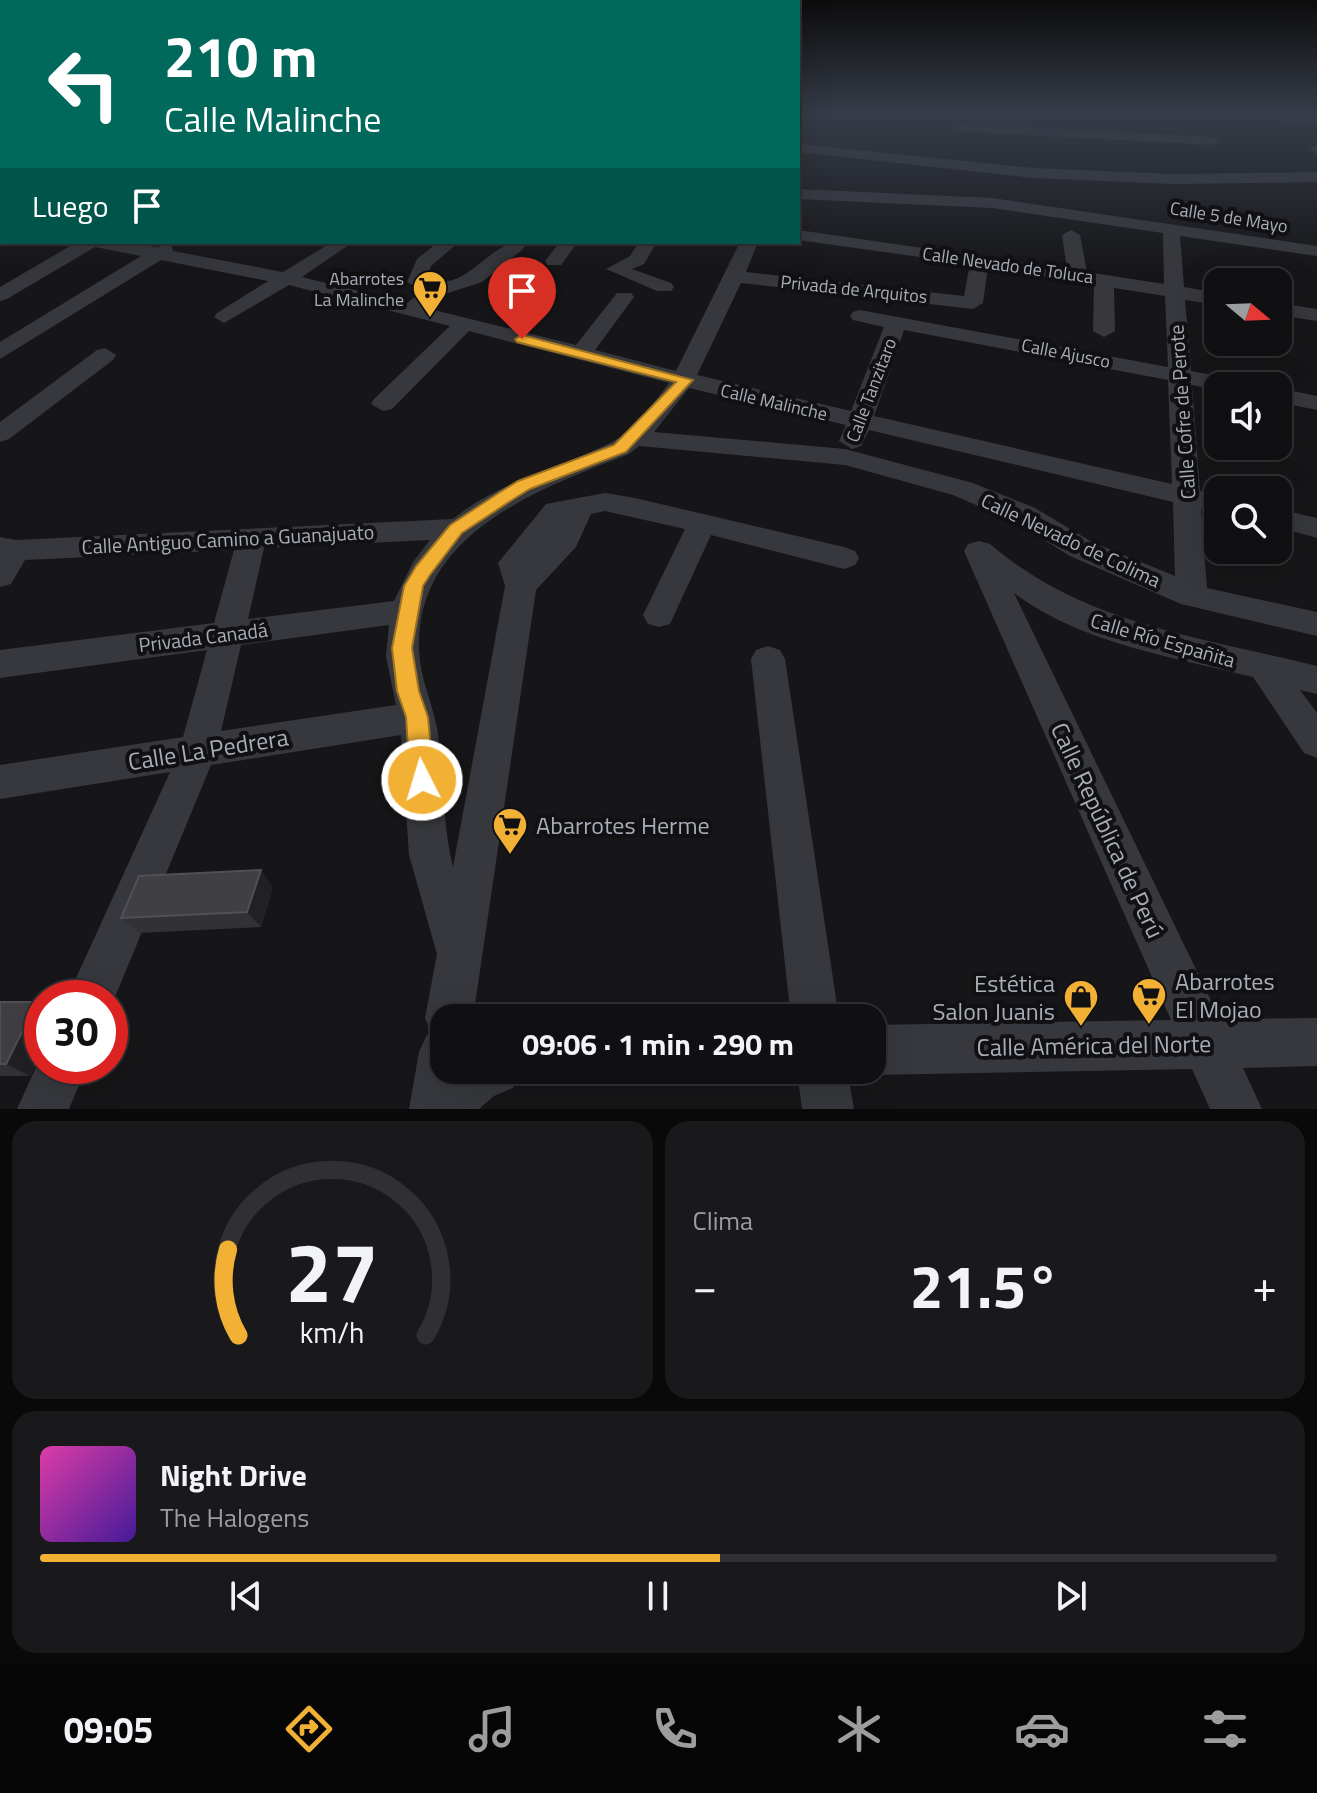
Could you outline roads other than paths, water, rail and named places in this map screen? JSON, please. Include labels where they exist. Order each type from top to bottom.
[{"type":"street","points":[[982,167],[986,170],[992,203]]},
{"type":"street","points":[[986,170],[1031,167]]},
{"type":"street","points":[[1276,167],[1317,177]]},
{"type":"street","name":"Calle 5 de Mayo","points":[[800,194],[992,203],[1317,251]]},
{"type":"street","name":"Calle Cofre de Perote","points":[[1171,228],[1177,374],[1204,501],[1192,596]]},
{"type":"street","name":"Calle Nevado de Toluca","points":[[800,235],[980,260],[1204,297]]},
{"type":"street","points":[[1071,235],[1078,275]]},
{"type":"street","points":[[0,295],[87,244]]},
{"type":"street","name":"Calle Malinche","points":[[121,244],[168,248],[686,380],[1204,501]]},
{"type":"street","points":[[224,317],[341,244]]},
{"type":"street","points":[[438,290],[417,282],[417,273],[426,259],[447,244]]},
{"type":"street","points":[[554,261],[567,244]]},
{"type":"street","points":[[647,244],[637,260],[615,269],[664,287]]},
{"type":"street","points":[[459,952],[427,843],[417,717],[408,691],[402,648],[413,586],[456,529],[524,485],[620,449],[634,438],[686,380],[748,244]]},
{"type":"street","points":[[409,311],[438,290],[475,278],[516,246]]},
{"type":"street","points":[[4,350],[168,248]]},
{"type":"street","name":"Privada de Arquitos","points":[[734,276],[973,303],[980,260]]},
{"type":"street","points":[[1104,279],[1104,331]]},
{"type":"street","points":[[581,353],[624,297]]},
{"type":"street","points":[[942,299],[943,330]]},
{"type":"street","points":[[1292,311],[1317,315]]},
{"type":"street","name":"Calle Ajusco","points":[[860,316],[1204,380]]},
{"type":"street","name":"Calle Tanzitaro","points":[[845,457],[861,422],[896,322]]},
{"type":"street","points":[[383,404],[463,325]]},
{"type":"street","points":[[0,434],[105,355]]},
{"type":"street","points":[[1292,398],[1317,403]]},
{"type":"street","name":"Calle Nevado de Colima","points":[[634,438],[845,457],[963,489],[1025,515],[1081,549],[1192,596],[1317,624]]},
{"type":"street","points":[[451,1004],[521,586],[541,569],[578,520],[578,507],[605,502],[844,558]]},
{"type":"street","points":[[1292,522],[1317,528]]},
{"type":"street","points":[[659,615],[702,523]]},
{"type":"street","name":"Calle Antiguo Camino a Guanajuato","points":[[8,549],[456,529]]},
{"type":"street","points":[[99,980],[198,751],[252,537]]},
{"type":"street","points":[[0,576],[8,549]]},
{"type":"street","name":"Calle Río Españita","points":[[979,551],[1048,602],[1106,627],[1317,680]]},
{"type":"street","name":"Calle República de Perú","points":[[979,551],[1236,1109]]},
{"type":"street","name":"Privada Canadá","points":[[0,664],[407,611]]},
{"type":"street","points":[[768,659],[813,1004]]},
{"type":"street","points":[[1265,668],[1317,742]]},
{"type":"street","name":"Calle La Pedrera","points":[[0,782],[417,717]]},
{"type":"street","name":"Calle América del Norte","points":[[886,1050],[1317,1042]]},
{"type":"street","points":[[43,1109],[54,1084]]},
{"type":"street","points":[[438,1109],[441,1084]]},
{"type":"street","points":[[438,1109],[469,1084]]},
{"type":"street","points":[[824,1084],[828,1109]]},
{"type":"place","name":"Abarrotes La Malinche","points":[[430,319]]},
{"type":"place","name":"Abarrotes Herme","points":[[510,856]]},
{"type":"place","name":"Abarrotes El Mojao","points":[[1149,1026]]},
{"type":"place","name":"Estética Salon Juanis","points":[[1081,1028]]}]
